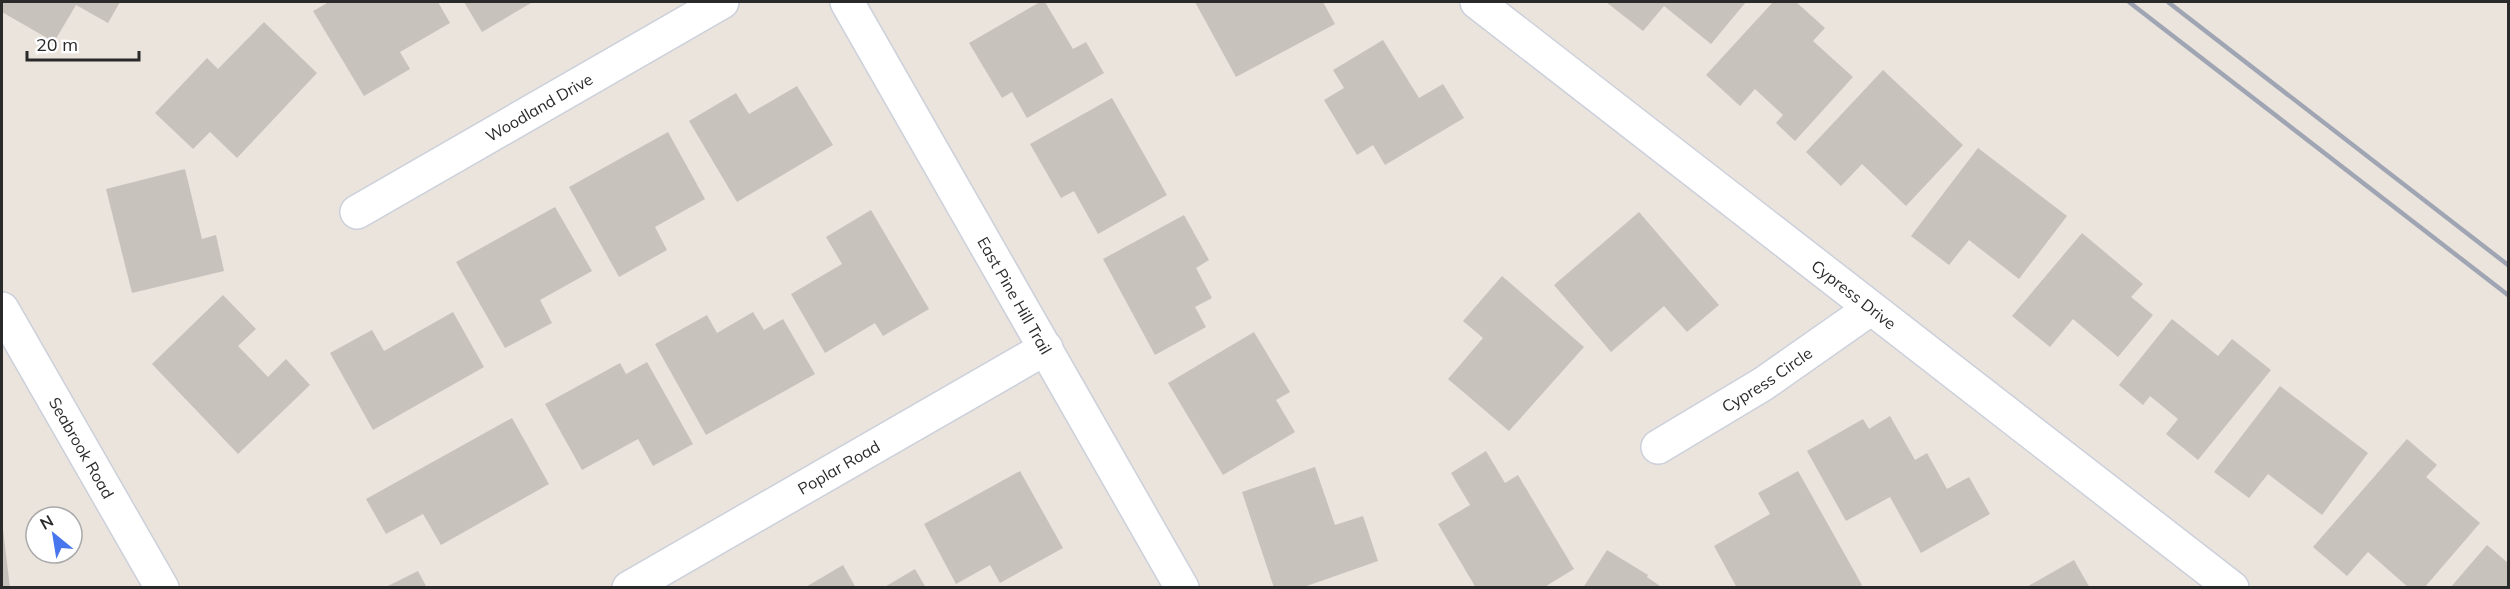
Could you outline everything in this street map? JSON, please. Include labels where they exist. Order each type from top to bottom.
[{"type":"street","name":"Woodland Drive","points":[[357,212],[722,2]]},
{"type":"street","name":"East Pine Hill Trail","points":[[847,2],[1182,588]]},
{"type":"street","name":"Cypress Drive","points":[[1477,2],[2232,588]]},
{"type":"street","name":"Seabrook Road","points":[[2,309],[162,588]]},
{"type":"street","name":"Cypress Circle","points":[[1658,447],[1763,384],[1870,309]]},
{"type":"street","name":"Poplar Road","points":[[629,588],[1046,348]]},
{"type":"building","points":[[2,2],[120,2],[108,23],[76,5],[54,42],[2,12]]},
{"type":"building","points":[[329,2],[438,2],[450,23],[400,52],[410,69],[364,96],[313,11]]},
{"type":"building","points":[[464,2],[530,2],[531,3],[482,32]]},
{"type":"building","points":[[1040,2],[1045,2],[1073,49],[1086,42],[1104,73],[1027,118],[1012,92],[1002,98],[969,43]]},
{"type":"building","points":[[1195,2],[1323,2],[1335,24],[1236,77]]},
{"type":"building","points":[[1606,2],[1746,2],[1711,44],[1664,6],[1643,31]]},
{"type":"building","points":[[1773,2],[1796,2],[1825,28],[1813,41],[1853,77],[1795,141],[1776,123],[1783,115],[1755,89],[1740,106],[1706,75]]},
{"type":"building","points":[[264,22],[317,73],[237,158],[210,132],[193,149],[155,113],[207,58],[218,69]]},
{"type":"building","points":[[1383,40],[1419,98],[1443,84],[1464,118],[1385,165],[1373,145],[1357,155],[1324,100],[1344,88],[1333,70]]},
{"type":"building","points":[[1883,70],[1963,145],[1906,206],[1862,164],[1841,186],[1806,152]]},
{"type":"building","points":[[797,86],[833,145],[737,202],[689,121],[736,93],[749,114]]},
{"type":"building","points":[[1112,98],[1167,195],[1098,234],[1074,191],[1061,198],[1030,144]]},
{"type":"building","points":[[668,132],[705,199],[655,227],[667,250],[619,277],[569,187]]},
{"type":"building","points":[[1978,148],[2067,216],[2019,279],[1969,240],[1949,265],[1911,236]]},
{"type":"building","points":[[185,169],[202,239],[216,235],[224,271],[132,293],[106,189]]},
{"type":"building","points":[[555,207],[592,271],[540,300],[552,323],[505,348],[456,262]]},
{"type":"building","points":[[871,210],[929,309],[883,336],[875,323],[825,353],[791,294],[842,264],[826,237]]},
{"type":"building","points":[[1639,212],[1719,305],[1687,332],[1664,306],[1611,352],[1554,285]]},
{"type":"building","points":[[1184,215],[1209,260],[1196,268],[1212,298],[1195,307],[1206,327],[1155,355],[1103,259]]},
{"type":"building","points":[[2082,233],[2143,284],[2131,297],[2153,315],[2118,357],[2073,319],[2050,347],[2012,316]]},
{"type":"building","points":[[1502,276],[1584,347],[1509,431],[1448,379],[1483,338],[1463,321]]},
{"type":"building","points":[[223,295],[256,329],[238,346],[268,377],[286,359],[310,385],[238,454],[152,364]]},
{"type":"building","points":[[453,312],[484,367],[373,430],[330,353],[372,330],[384,351]]},
{"type":"building","points":[[753,312],[764,330],[783,319],[815,374],[706,435],[655,344],[707,315],[717,333]]},
{"type":"building","points":[[2172,319],[2218,356],[2232,339],[2271,370],[2198,460],[2166,434],[2178,419],[2150,396],[2143,405],[2119,385]]},
{"type":"building","points":[[1254,332],[1290,392],[1276,400],[1295,432],[1223,475],[1168,383]]},
{"type":"building","points":[[647,362],[693,444],[653,466],[638,439],[582,470],[545,404],[620,363],[626,374]]},
{"type":"building","points":[[2280,386],[2368,453],[2322,515],[2268,474],[2249,498],[2214,472]]},
{"type":"building","points":[[1890,416],[1915,460],[1927,453],[1947,489],[1969,477],[1990,514],[1921,553],[1890,497],[1846,521],[1807,451],[1863,419],[1869,429]]},
{"type":"building","points":[[512,418],[549,484],[441,545],[423,514],[386,534],[366,499]]},
{"type":"building","points":[[2407,439],[2437,465],[2426,477],[2480,523],[2424,588],[2409,588],[2368,552],[2347,576],[2313,547]]},
{"type":"building","points":[[1486,451],[1505,483],[1518,475],[1574,569],[1543,588],[1476,588],[1438,524],[1470,505],[1451,473]]},
{"type":"building","points":[[1315,467],[1335,525],[1363,516],[1378,561],[1301,588],[1274,588],[1242,492]]},
{"type":"building","points":[[1020,471],[1063,548],[1000,583],[990,565],[956,584],[924,524]]},
{"type":"building","points":[[1798,471],[1862,585],[1858,588],[1737,588],[1714,546],[1770,514],[1758,493]]},
{"type":"building","points":[[3,529],[10,588],[2,588]]},
{"type":"building","points":[[2487,545],[2508,563],[2508,588],[2450,588]]},
{"type":"building","points":[[1607,550],[1648,575],[1647,577],[1663,588],[1583,588]]},
{"type":"building","points":[[2074,560],[2090,588],[2025,588]]},
{"type":"building","points":[[843,565],[856,588],[804,588]]},
{"type":"building","points":[[915,569],[926,588],[883,588]]},
{"type":"building","points":[[418,571],[427,588],[384,588]]},
{"type":"railway","points":[[2129,2],[2508,295]]},
{"type":"railway","points":[[2168,2],[2508,265]]}]
